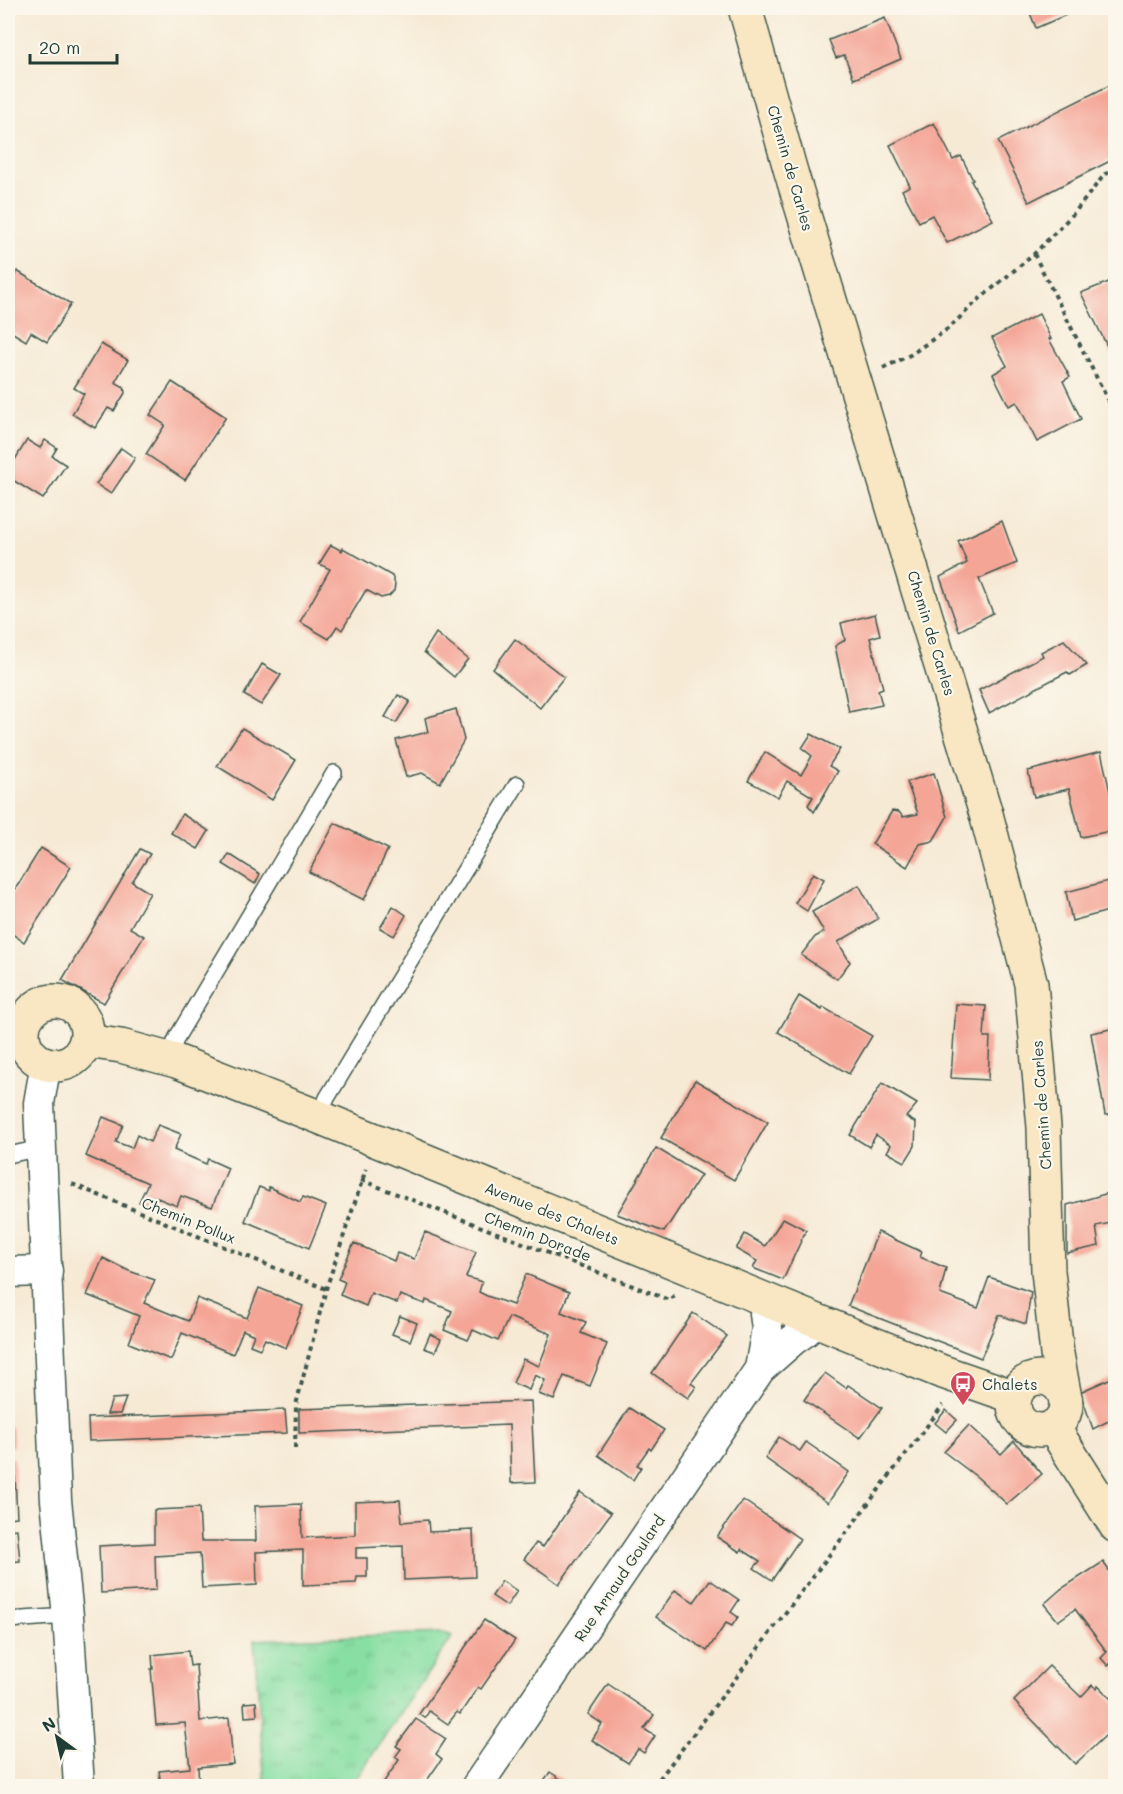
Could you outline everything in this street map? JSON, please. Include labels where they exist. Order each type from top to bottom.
[{"type":"street","name":"Chemin de Carles","points":[[745,8],[791,171],[986,814],[1031,984],[1044,1127],[1048,1271],[1057,1354],[1064,1393]]},
{"type":"street","points":[[51,1001],[64,1002],[75,1007],[83,1016],[87,1028],[87,1041],[81,1052],[71,1060],[59,1065],[46,1063],[32,1054],[24,1038],[19,1007],[51,1001]]},
{"type":"street","name":"Avenue des Chalets","points":[[87,1041],[121,1046],[168,1059],[319,1117],[940,1371],[1018,1392]]},
{"type":"street","points":[[46,1063],[39,1103],[40,1148],[56,1500],[68,1616],[79,1786]]},
{"type":"street","points":[[8,1272],[47,1271]]},
{"type":"street","name":"Chemin de Carles","points":[[1018,1392],[1032,1358],[1040,1328],[1048,1271]]},
{"type":"street","name":"Rue Arnaud Goulard","points":[[760,1370],[766,1328],[765,1314],[770,1301]]},
{"type":"street","name":"Rue Arnaud Goulard","points":[[477,1786],[760,1370],[806,1331],[813,1319]]},
{"type":"street","points":[[1040,1378],[1055,1382],[1064,1393],[1065,1412],[1061,1421],[1053,1427],[1038,1430],[1024,1425],[1015,1412],[1018,1392],[1026,1382],[1040,1378]]},
{"type":"street","points":[[1053,1427],[1116,1526]]},
{"type":"lane","points":[[168,1059],[177,1037],[334,773]]},
{"type":"lane","points":[[319,1117],[327,1098],[516,784]]},
{"type":"lane","points":[[8,1155],[40,1148]]},
{"type":"lane","points":[[8,1620],[68,1616]]},
{"type":"path","points":[[855,379],[910,356],[949,328],[976,302],[1034,254],[1074,213],[1105,174],[1116,171]]},
{"type":"path","points":[[1034,254],[1116,416]]},
{"type":"path","points":[[295,1448],[296,1405],[326,1289],[361,1180],[378,1141]]},
{"type":"path","name":"Chemin Pollux","points":[[42,1180],[63,1181],[326,1289]]},
{"type":"path","name":"Chemin Dorade","points":[[361,1180],[669,1300],[699,1273]]},
{"type":"path","points":[[654,1786],[945,1403]]},
{"type":"green space","points":[[443,1633],[453,1636],[351,1786],[265,1786],[254,1640]]},
{"type":"building","points":[[1028,8],[1063,8],[1066,15],[1036,28]]},
{"type":"building","points":[[885,18],[901,59],[854,79],[844,55],[836,58],[829,40]]},
{"type":"building","points":[[1116,82],[1116,158],[1029,202],[998,141]]},
{"type":"building","points":[[934,123],[953,160],[961,156],[973,180],[971,181],[993,220],[947,243],[932,215],[919,222],[902,190],[910,186],[890,145]]},
{"type":"building","points":[[17,271],[71,304],[47,342],[31,332],[26,341],[8,330],[8,288]]},
{"type":"building","points":[[1116,279],[1116,352],[1111,354],[1081,293]]},
{"type":"building","points":[[1039,314],[1051,339],[1049,339],[1070,377],[1063,381],[1081,419],[1037,442],[1017,402],[1009,406],[993,374],[1007,366],[992,338]]},
{"type":"building","points":[[101,344],[128,360],[115,382],[124,387],[125,393],[114,411],[108,408],[95,428],[72,414],[84,394],[74,388]]},
{"type":"building","points":[[172,382],[226,417],[185,480],[146,454],[165,425],[150,415]]},
{"type":"building","points":[[27,440],[40,448],[45,440],[57,448],[52,456],[66,465],[43,499],[8,477],[8,471]]},
{"type":"building","points":[[121,448],[135,458],[111,494],[96,484]]},
{"type":"building","points":[[1002,521],[1017,563],[979,579],[993,613],[959,631],[940,577],[967,563],[958,541]]},
{"type":"building","points":[[331,545],[342,551],[343,548],[392,576],[395,584],[394,591],[389,596],[381,598],[366,590],[342,630],[337,626],[329,639],[300,622],[330,569],[319,564]]},
{"type":"building","points":[[875,614],[880,635],[870,638],[883,688],[878,690],[882,705],[849,712],[835,646],[845,640],[841,623]]},
{"type":"building","points":[[436,633],[468,659],[454,677],[424,652]]},
{"type":"building","points":[[515,639],[564,677],[540,708],[493,669]]},
{"type":"building","points":[[1064,640],[1087,665],[1070,675],[1067,672],[989,713],[979,690],[1043,656],[1041,652]]},
{"type":"building","points":[[262,664],[281,675],[261,705],[244,695]]},
{"type":"building","points":[[398,695],[410,701],[396,723],[385,717]]},
{"type":"building","points":[[456,709],[464,740],[440,783],[422,773],[406,777],[396,740],[428,732],[425,718]]},
{"type":"building","points":[[242,728],[296,760],[272,800],[217,766]]},
{"type":"building","points":[[811,734],[840,749],[829,766],[838,771],[814,812],[808,805],[813,797],[787,781],[778,797],[748,781],[765,752],[801,775],[812,756],[802,748]]},
{"type":"building","points":[[1101,752],[1116,818],[1116,830],[1081,837],[1069,789],[1034,797],[1028,771]]},
{"type":"building","points":[[934,773],[947,817],[933,841],[920,844],[907,867],[872,844],[892,811],[899,812],[903,817],[918,814],[907,782]]},
{"type":"building","points":[[182,814],[209,831],[198,849],[171,833]]},
{"type":"building","points":[[335,823],[388,849],[364,900],[309,872]]},
{"type":"building","points":[[41,848],[71,867],[24,942],[8,931],[8,898]]},
{"type":"building","points":[[140,849],[150,854],[132,882],[150,893],[130,928],[144,936],[104,1003],[62,980]]},
{"type":"building","points":[[229,854],[260,874],[255,884],[223,864]]},
{"type":"building","points":[[813,873],[824,879],[807,911],[795,903]]},
{"type":"building","points":[[1116,879],[1116,909],[1072,921],[1066,892]]},
{"type":"building","points":[[859,885],[878,919],[838,942],[850,962],[837,979],[801,955],[815,937],[824,932],[812,912]]},
{"type":"building","points":[[393,906],[406,915],[394,936],[380,928]]},
{"type":"building","points":[[799,996],[822,1010],[823,1007],[872,1036],[849,1074],[778,1032]]},
{"type":"building","points":[[956,1004],[986,1006],[984,1037],[990,1037],[988,1080],[951,1078]]},
{"type":"building","points":[[1116,1028],[1116,1114],[1105,1115],[1091,1033]]},
{"type":"building","points":[[695,1080],[768,1122],[734,1180],[661,1138]]},
{"type":"building","points":[[882,1083],[917,1104],[906,1117],[916,1123],[915,1146],[905,1162],[887,1152],[891,1145],[876,1135],[869,1147],[850,1135]]},
{"type":"building","points":[[103,1117],[123,1125],[116,1142],[132,1148],[137,1135],[150,1142],[158,1125],[181,1134],[174,1150],[206,1164],[208,1159],[228,1168],[212,1207],[181,1196],[177,1206],[155,1197],[150,1207],[139,1202],[148,1183],[86,1156]]},
{"type":"building","points":[[656,1148],[701,1175],[664,1232],[617,1214]]},
{"type":"building","points":[[259,1187],[269,1191],[269,1187],[300,1202],[303,1197],[326,1206],[309,1248],[245,1221]]},
{"type":"building","points":[[1112,1192],[1116,1207],[1116,1222],[1096,1226],[1099,1246],[1067,1253],[1067,1205]]},
{"type":"building","points":[[783,1218],[806,1230],[783,1280],[753,1268],[757,1261],[736,1249],[745,1234],[765,1246]]},
{"type":"building","points":[[425,1232],[476,1252],[466,1277],[482,1282],[479,1292],[487,1296],[513,1305],[526,1274],[569,1292],[561,1312],[586,1322],[581,1333],[607,1344],[590,1386],[564,1376],[554,1400],[539,1394],[545,1380],[535,1375],[529,1390],[513,1383],[523,1359],[539,1366],[551,1334],[509,1317],[498,1341],[473,1330],[468,1340],[444,1330],[452,1311],[426,1300],[425,1304],[400,1295],[397,1303],[371,1293],[366,1306],[340,1295],[345,1282],[338,1279],[354,1243],[394,1261],[397,1253],[414,1259]]},
{"type":"building","points":[[878,1232],[922,1252],[920,1257],[946,1268],[940,1294],[978,1308],[989,1277],[1031,1292],[1026,1324],[999,1315],[981,1358],[848,1306]]},
{"type":"building","points":[[103,1258],[129,1271],[155,1280],[144,1303],[188,1321],[197,1298],[247,1318],[259,1288],[303,1306],[286,1348],[265,1339],[260,1349],[250,1345],[254,1335],[243,1330],[233,1354],[182,1333],[171,1360],[129,1343],[139,1316],[87,1295]]},
{"type":"building","points":[[693,1313],[727,1336],[691,1383],[696,1387],[688,1398],[652,1373]]},
{"type":"building","points":[[400,1316],[417,1323],[410,1341],[392,1334]]},
{"type":"building","points":[[430,1334],[441,1339],[435,1352],[424,1348]]},
{"type":"building","points":[[825,1373],[846,1388],[848,1385],[882,1408],[860,1438],[804,1400]]},
{"type":"building","points":[[1116,1376],[1116,1417],[1093,1429],[1080,1392]]},
{"type":"building","points":[[126,1398],[120,1414],[107,1414],[112,1399]]},
{"type":"building","points":[[531,1401],[535,1482],[511,1483],[509,1425],[299,1433],[299,1409]]},
{"type":"building","points":[[629,1408],[664,1430],[651,1450],[649,1448],[637,1465],[641,1467],[633,1480],[598,1455]]},
{"type":"building","points":[[285,1410],[287,1433],[89,1441],[88,1418]]},
{"type":"building","points":[[946,1410],[957,1420],[946,1432],[935,1423]]},
{"type":"building","points":[[8,1425],[12,1428],[13,1446],[8,1447]]},
{"type":"building","points":[[969,1425],[1001,1454],[1014,1441],[1042,1474],[1007,1504],[944,1452]]},
{"type":"building","points":[[779,1437],[800,1451],[806,1442],[849,1472],[828,1503],[765,1458]]},
{"type":"building","points":[[8,1458],[14,1458],[17,1517],[8,1518]]},
{"type":"building","points":[[580,1492],[611,1513],[559,1584],[524,1559],[536,1543],[543,1547]]},
{"type":"building","points":[[400,1500],[402,1522],[428,1520],[429,1532],[473,1530],[475,1577],[404,1580],[403,1546],[356,1548],[356,1558],[367,1558],[367,1577],[357,1577],[356,1583],[303,1585],[303,1550],[256,1552],[257,1585],[202,1588],[200,1553],[155,1556],[156,1590],[101,1593],[99,1546],[154,1543],[154,1510],[199,1508],[201,1541],[256,1541],[255,1506],[301,1504],[302,1538],[355,1535],[355,1502]]},
{"type":"building","points":[[743,1500],[800,1539],[772,1580],[754,1568],[760,1561],[741,1549],[740,1552],[717,1537]]},
{"type":"building","points":[[17,1529],[20,1561],[8,1562],[8,1530]]},
{"type":"building","points":[[1103,1562],[1116,1580],[1116,1672],[1101,1658],[1107,1652],[1075,1609],[1058,1621],[1044,1604],[1061,1589]]},
{"type":"building","points":[[710,1580],[739,1600],[731,1612],[738,1617],[732,1626],[726,1623],[707,1651],[656,1617],[675,1590],[694,1602]]},
{"type":"building","points":[[502,1581],[517,1591],[507,1606],[492,1596]]},
{"type":"building","points":[[484,1620],[515,1640],[481,1689],[478,1687],[460,1714],[457,1712],[448,1724],[429,1711],[425,1718],[419,1714]]},
{"type":"building","points":[[188,1651],[190,1666],[196,1665],[200,1721],[229,1718],[233,1764],[198,1767],[199,1786],[161,1786],[159,1771],[190,1768],[185,1723],[156,1725],[152,1655]]},
{"type":"building","points":[[1049,1666],[1081,1697],[1092,1685],[1097,1689],[1098,1686],[1116,1704],[1116,1726],[1075,1764],[1014,1701]]},
{"type":"building","points":[[608,1684],[654,1715],[644,1729],[655,1736],[644,1753],[638,1749],[628,1763],[592,1740],[602,1724],[588,1714]]},
{"type":"building","points":[[256,1702],[257,1716],[245,1717],[244,1703]]},
{"type":"building","points":[[416,1719],[446,1739],[436,1754],[442,1759],[423,1786],[381,1786],[399,1760],[395,1757],[401,1749],[396,1746]]},
{"type":"building","points":[[550,1772],[571,1786],[540,1786]]},
{"type":"place","name":"Chalets","points":[[963,1407]]}]
